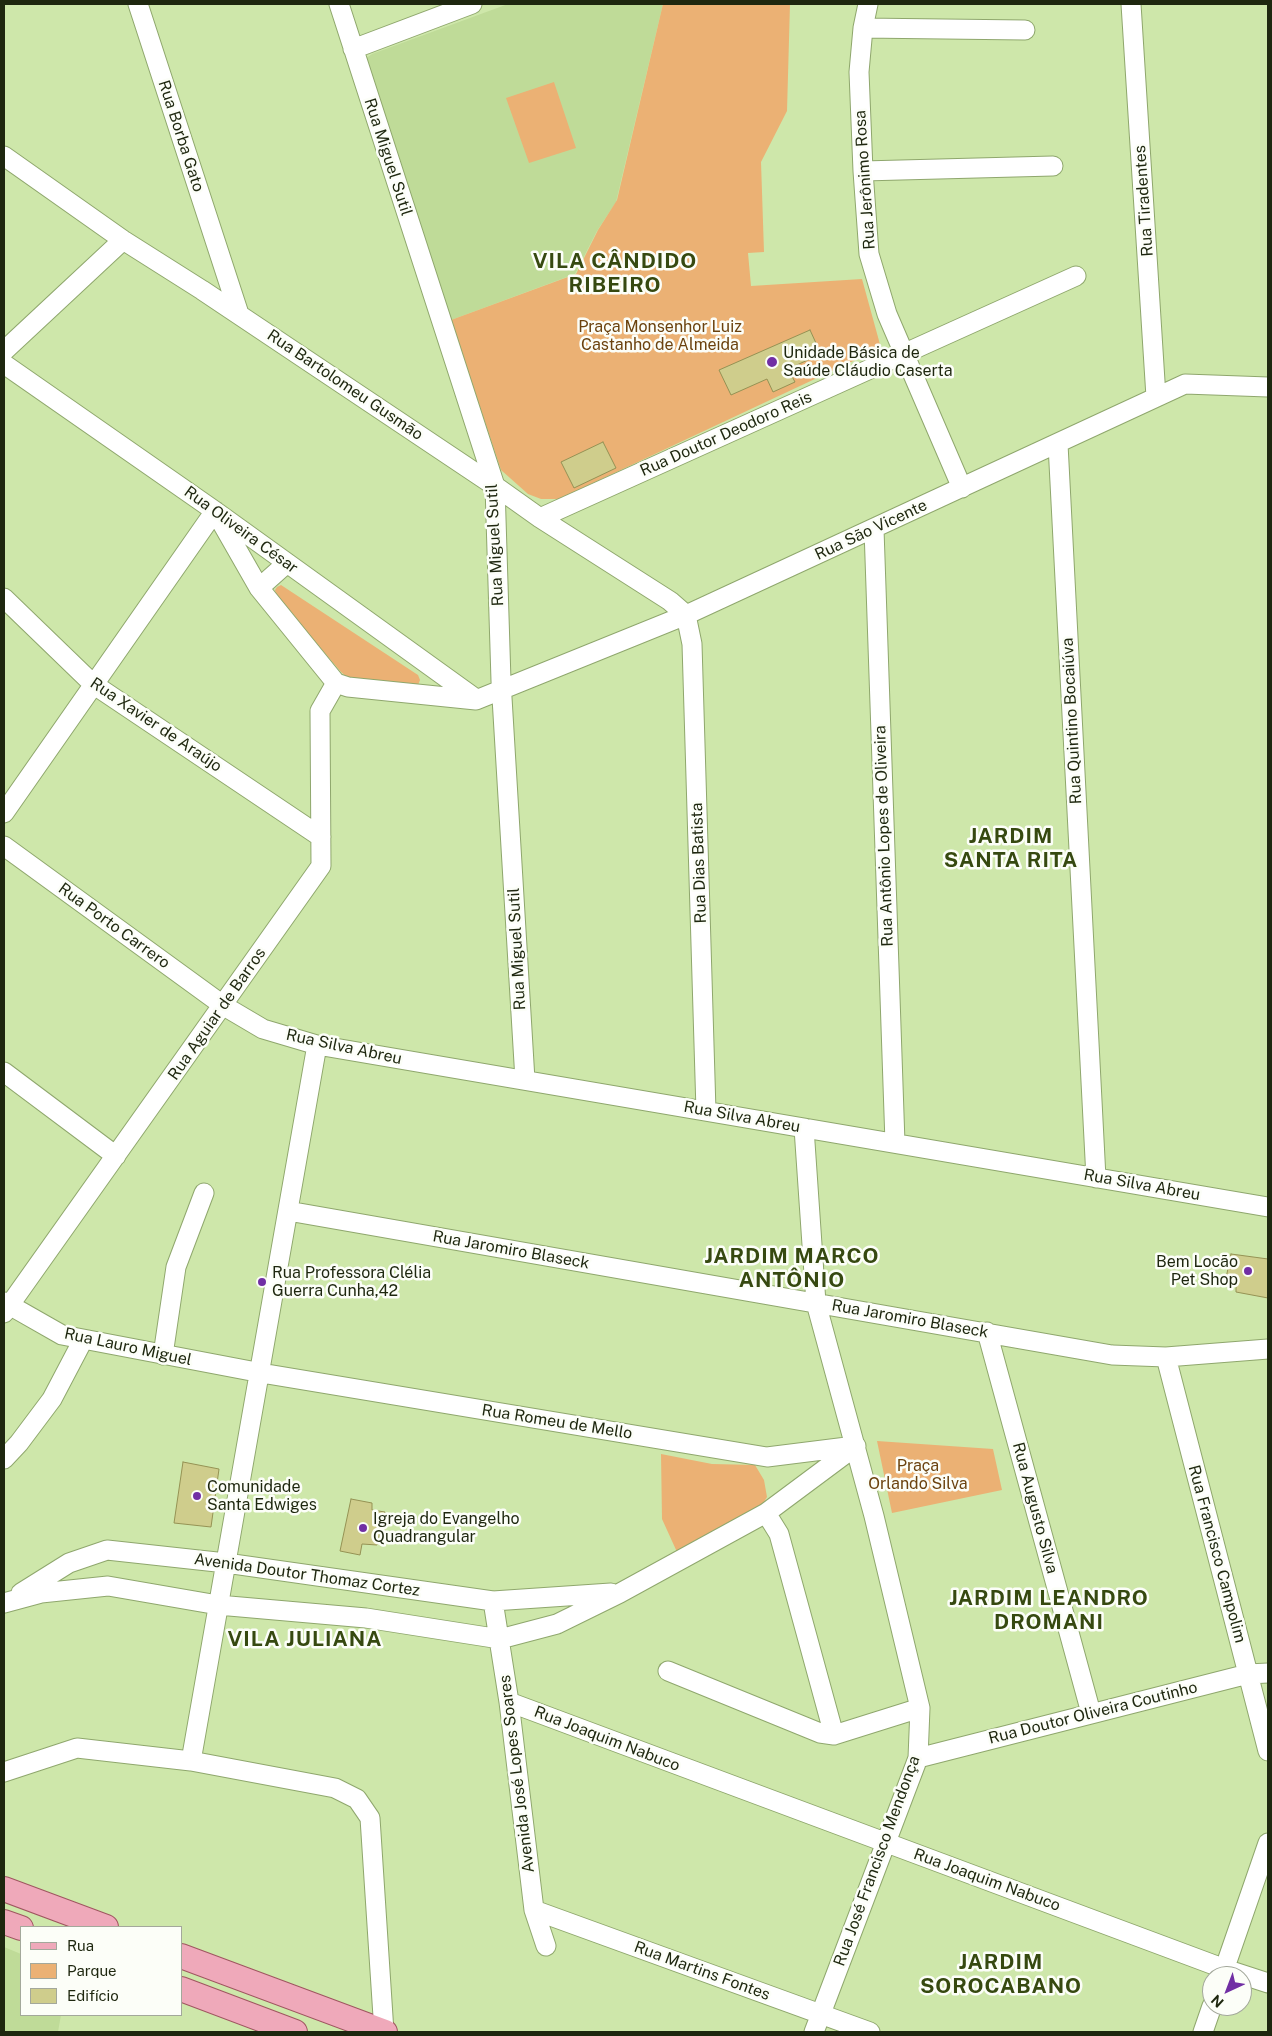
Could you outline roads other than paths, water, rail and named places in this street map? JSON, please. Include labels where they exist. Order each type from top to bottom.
[{"type":"main road","points":[[4,1889],[103,1926]]},
{"type":"main road","points":[[4,1922],[20,1928]]},
{"type":"main road","points":[[182,1956],[384,2032]]},
{"type":"main road","points":[[182,1989],[295,2032]]},
{"type":"street","name":"Rua Borba Gato","points":[[138,4],[239,314]]},
{"type":"street","name":"Rua Miguel Sutil","points":[[339,4],[495,486],[502,691],[525,1080]]},
{"type":"street","points":[[353,49],[472,4]]},
{"type":"street","name":"Rua Jerônimo Rosa","points":[[868,4],[863,28],[859,72],[869,254],[887,314],[962,488]]},
{"type":"street","name":"Rua Tiradentes","points":[[1131,4],[1156,397]]},
{"type":"street","points":[[863,28],[1025,30]]},
{"type":"street","name":"Rua Bartolomeu Gusmão","points":[[4,156],[123,240],[239,314],[540,518],[670,601],[686,615]]},
{"type":"street","points":[[863,171],[1054,166]]},
{"type":"street","points":[[4,351],[123,240]]},
{"type":"street","points":[[202,290],[224,268]]},
{"type":"street","name":"Rua Doutor Deodoro Reis","points":[[540,518],[1076,276]]},
{"type":"street","name":"Rua Oliveira César","points":[[4,364],[215,511],[476,700]]},
{"type":"street","name":"Rua São Vicente","points":[[476,700],[686,615],[1184,384],[1268,387]]},
{"type":"street","name":"Rua Quintino Bocaiúva","points":[[1058,444],[1096,1178]]},
{"type":"street","points":[[4,812],[215,511],[259,588],[336,683],[348,687],[476,700]]},
{"type":"street","name":"Rua Antônio Lopes de Oliveira","points":[[874,529],[894,1143]]},
{"type":"street","points":[[259,588],[287,563]]},
{"type":"street","name":"Rua Xavier de Araújo","points":[[4,598],[94,684],[321,837]]},
{"type":"street","name":"Rua Dias Batista","points":[[686,615],[692,644],[706,1111]]},
{"type":"street","points":[[424,695],[439,689],[440,684],[434,670]]},
{"type":"street","name":"Rua Aguiar de Barros","points":[[5,1307],[224,1006],[321,866],[320,711],[336,683]]},
{"type":"street","name":"Rua Porto Carrero","points":[[4,846],[224,1006]]},
{"type":"street","name":"Rua Silva Abreu","points":[[224,1006],[263,1029],[317,1044],[1268,1207]]},
{"type":"street","points":[[191,1761],[317,1044]]},
{"type":"street","points":[[4,1072],[116,1156]]},
{"type":"street","name":"Rua José Francisco Mendonça","points":[[804,1128],[816,1303],[856,1446],[920,1708],[918,1758],[814,2032]]},
{"type":"street","points":[[163,1355],[176,1267],[204,1193]]},
{"type":"street","name":"Rua Jaromiro Blaseck","points":[[288,1211],[1112,1355],[1166,1357],[1268,1349]]},
{"type":"street","name":"Rua Lauro Miguel","points":[[5,1307],[62,1335],[259,1372]]},
{"type":"street","name":"Rua Augusto Silva","points":[[987,1332],[1092,1714]]},
{"type":"street","points":[[4,1459],[19,1443],[52,1400],[83,1340]]},
{"type":"street","name":"Rua Francisco Campolim","points":[[1166,1357],[1268,1751]]},
{"type":"street","name":"Rua Romeu de Mello","points":[[259,1372],[767,1457],[856,1446]]},
{"type":"street","name":"Avenida Doutor Thomaz Cortez","points":[[5,1602],[41,1593],[108,1586],[218,1605],[366,1618],[500,1639],[557,1624],[620,1593],[766,1513],[856,1446]]},
{"type":"street","points":[[766,1513],[779,1534],[834,1735]]},
{"type":"street","name":"Avenida Doutor Thomaz Cortez","points":[[5,1602],[69,1563],[107,1550],[226,1563],[493,1601],[620,1593]]},
{"type":"street","name":"Avenida José Lopes Soares","points":[[493,1601],[509,1702],[534,1910],[546,1946]]},
{"type":"street","points":[[668,1671],[820,1733],[834,1735],[920,1708]]},
{"type":"street","name":"Rua Doutor Oliveira Coutinho","points":[[918,1758],[1248,1674],[1268,1673]]},
{"type":"street","name":"Rua Joaquim Nabuco","points":[[509,1702],[1208,1966]]},
{"type":"street","points":[[4,1772],[77,1748],[191,1761],[335,1788],[357,1799],[370,1818],[384,2032]]},
{"type":"street","points":[[1226,1966],[1268,1843]]},
{"type":"street","name":"Rua Martins Fontes","points":[[534,1910],[870,2032]]},
{"type":"street","name":"Rua Joaquim Nabuco","points":[[1252,1979],[1268,1983]]},
{"type":"street","points":[[1203,2032],[1209,2016]]},
{"type":"place","name":"Unidade Básica de Saúde Cláudio Caserta","points":[[772,362]]},
{"type":"place","name":"Bem Locão Pet Shop","points":[[1248,1271]]},
{"type":"place","name":"Rua Professora Clélia Guerra Cunha,42","points":[[262,1282]]},
{"type":"place","name":"Comunidade Santa Edwiges","points":[[197,1496]]},
{"type":"place","name":"Igreja do Evangelho Quadrangular","points":[[363,1528]]},
{"type":"district","name":"VILA CÂNDIDO RIBEIRO","points":[[615,274]]},
{"type":"district","name":"JARDIM SANTA RITA","points":[[1011,849]]},
{"type":"district","name":"JARDIM MARCO ANTÔNIO","points":[[792,1269]]},
{"type":"district","name":"JARDIM LEANDRO DROMANI","points":[[1049,1611]]},
{"type":"district","name":"VILA JULIANA","points":[[305,1640]]},
{"type":"district","name":"JARDIM SOROCABANO","points":[[1001,1975]]},
{"type":"park label","name":"Praça Monsenhor Luiz Castanho de Almeida","points":[[660,336]]},
{"type":"park label","name":"Praça Orlando Silva","points":[[918,1475]]}]
